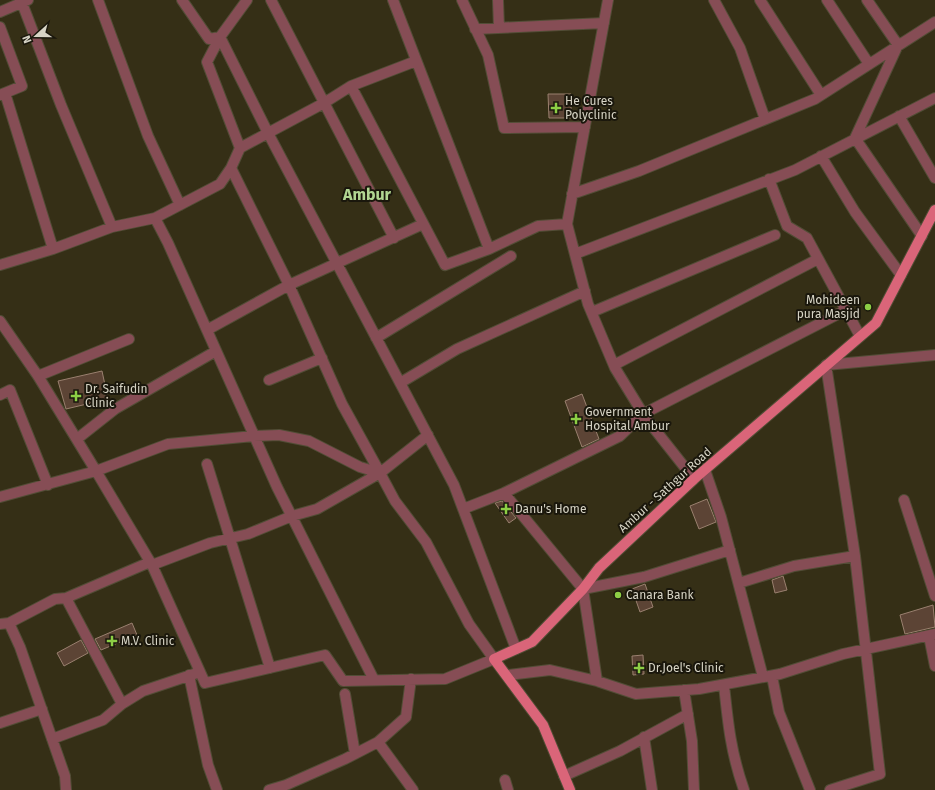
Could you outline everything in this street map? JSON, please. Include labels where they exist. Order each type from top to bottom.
[{"type":"main road","name":"Ambur - Sathgur Road","points":[[494,659],[532,642],[583,589],[599,568],[694,479],[876,323],[935,210]]},
{"type":"main road","points":[[494,659],[508,675],[544,725],[570,790]]},
{"type":"street","points":[[98,0],[148,136],[180,205]]},
{"type":"street","points":[[182,0],[209,39],[220,37]]},
{"type":"street","points":[[240,148],[207,62],[220,37],[247,0]]},
{"type":"street","points":[[271,0],[394,238]]},
{"type":"street","points":[[393,0],[489,249]]},
{"type":"street","points":[[462,0],[488,55],[504,128],[584,127]]},
{"type":"street","points":[[498,0],[499,28]]},
{"type":"street","points":[[608,0],[567,224],[585,291],[614,365],[643,414],[694,479]]},
{"type":"street","points":[[714,0],[740,48],[765,119]]},
{"type":"street","points":[[760,0],[821,95]]},
{"type":"street","points":[[827,0],[869,64]]},
{"type":"street","points":[[867,0],[898,45]]},
{"type":"street","points":[[0,12],[25,1],[61,105],[112,227]]},
{"type":"street","points":[[572,194],[639,171],[821,95],[935,22]]},
{"type":"street","points":[[476,29],[604,23]]},
{"type":"street","points":[[0,27],[22,86],[2,94],[53,249]]},
{"type":"street","points":[[220,37],[268,133],[454,485],[516,649]]},
{"type":"street","points":[[855,138],[898,45]]},
{"type":"street","points":[[0,265],[53,249],[112,227],[155,218],[220,184],[231,168],[240,148],[324,103],[351,86],[416,62]]},
{"type":"street","points":[[351,86],[445,265],[489,249],[538,226],[567,224]]},
{"type":"street","points":[[575,254],[795,170],[935,98]]},
{"type":"street","points":[[899,116],[935,178]]},
{"type":"street","points":[[855,138],[922,236]]},
{"type":"street","points":[[822,156],[855,212],[901,275]]},
{"type":"street","points":[[0,321],[38,376],[151,563],[205,682],[325,655],[343,681],[445,679],[494,659],[469,624],[426,542],[395,501],[342,404],[289,285],[231,168]]},
{"type":"street","points":[[769,179],[787,226],[807,238],[860,336]]},
{"type":"street","points":[[155,218],[168,243],[254,436],[292,516],[374,680]]},
{"type":"street","points":[[207,330],[289,285],[423,224]]},
{"type":"street","points":[[592,312],[775,235]]},
{"type":"street","points":[[376,338],[511,256]]},
{"type":"street","points":[[614,365],[818,259]]},
{"type":"street","points":[[400,383],[457,350],[585,291]]},
{"type":"street","points":[[463,509],[504,493],[620,436],[643,414],[846,310]]},
{"type":"street","points":[[38,376],[129,339]]},
{"type":"street","points":[[77,439],[115,409],[216,351]]},
{"type":"street","points":[[830,790],[880,774],[867,649],[855,556],[826,365],[935,355]]},
{"type":"street","points":[[269,380],[322,358]]},
{"type":"street","points":[[0,395],[10,390],[48,485]]},
{"type":"street","points":[[0,497],[96,471],[168,444],[254,436],[279,435],[309,441],[360,468],[380,474]]},
{"type":"street","points":[[66,790],[65,776],[20,648],[4,624],[55,600],[66,598],[151,563],[210,543],[248,534],[292,516],[317,509],[380,474],[428,435]]},
{"type":"street","points":[[208,464],[232,538],[270,668]]},
{"type":"street","points":[[705,470],[721,517],[767,676],[779,712],[810,790]]},
{"type":"street","points":[[504,493],[583,589],[597,681]]},
{"type":"street","points":[[904,500],[935,596]]},
{"type":"street","points":[[583,589],[644,577],[730,550]]},
{"type":"street","points":[[739,583],[794,566],[855,556]]},
{"type":"street","points":[[66,598],[122,704]]},
{"type":"street","points":[[508,675],[550,670],[597,681],[636,694],[684,690],[767,676],[867,649],[932,635],[935,666]]},
{"type":"street","points":[[52,739],[103,720],[122,704],[143,691],[200,672]]},
{"type":"street","points":[[189,675],[208,765],[217,790]]},
{"type":"street","points":[[269,790],[286,787],[378,742],[406,717],[411,679]]},
{"type":"street","points":[[724,684],[729,734],[734,763],[744,790]]},
{"type":"street","points":[[684,690],[692,741],[694,790]]},
{"type":"street","points":[[345,694],[355,754]]},
{"type":"street","points":[[0,723],[42,709]]},
{"type":"street","points":[[564,776],[620,751],[688,714]]},
{"type":"street","points":[[644,737],[652,790]]},
{"type":"street","points":[[378,742],[413,790]]},
{"type":"street","points":[[505,780],[508,790]]},
{"type":"building","points":[[548,94],[571,94],[571,118],[549,118]]},
{"type":"building","points":[[102,371],[108,399],[66,409],[58,381]]},
{"type":"building","points":[[582,394],[599,439],[582,447],[565,401]]},
{"type":"building","points":[[707,499],[716,522],[699,529],[690,506]]},
{"type":"building","points":[[502,501],[516,518],[509,523],[495,503]]},
{"type":"building","points":[[783,576],[787,590],[775,593],[772,580]]},
{"type":"building","points":[[645,584],[653,607],[640,612],[632,589]]},
{"type":"building","points":[[933,605],[935,627],[905,634],[900,615]]},
{"type":"building","points":[[132,623],[137,635],[101,650],[95,639]]},
{"type":"building","points":[[81,640],[88,653],[64,666],[57,653]]},
{"type":"building","points":[[643,655],[644,674],[633,675],[632,656]]},
{"type":"place","name":"He Cures Polyclinic","points":[[556,108]]},
{"type":"place","name":"Mohideen pura Masjid","points":[[868,307]]},
{"type":"place","name":"Dr. Saifudin Clinic","points":[[76,396]]},
{"type":"place","name":"Government Hospital Ambur","points":[[576,419]]},
{"type":"place","name":"Danu's Home","points":[[506,509]]},
{"type":"place","name":"Canara Bank","points":[[618,595]]},
{"type":"place","name":"M.V. Clinic","points":[[112,641]]},
{"type":"place","name":"Dr.Joel's Clinic","points":[[639,668]]},
{"type":"district","name":"Ambur","points":[[367,194]]}]
